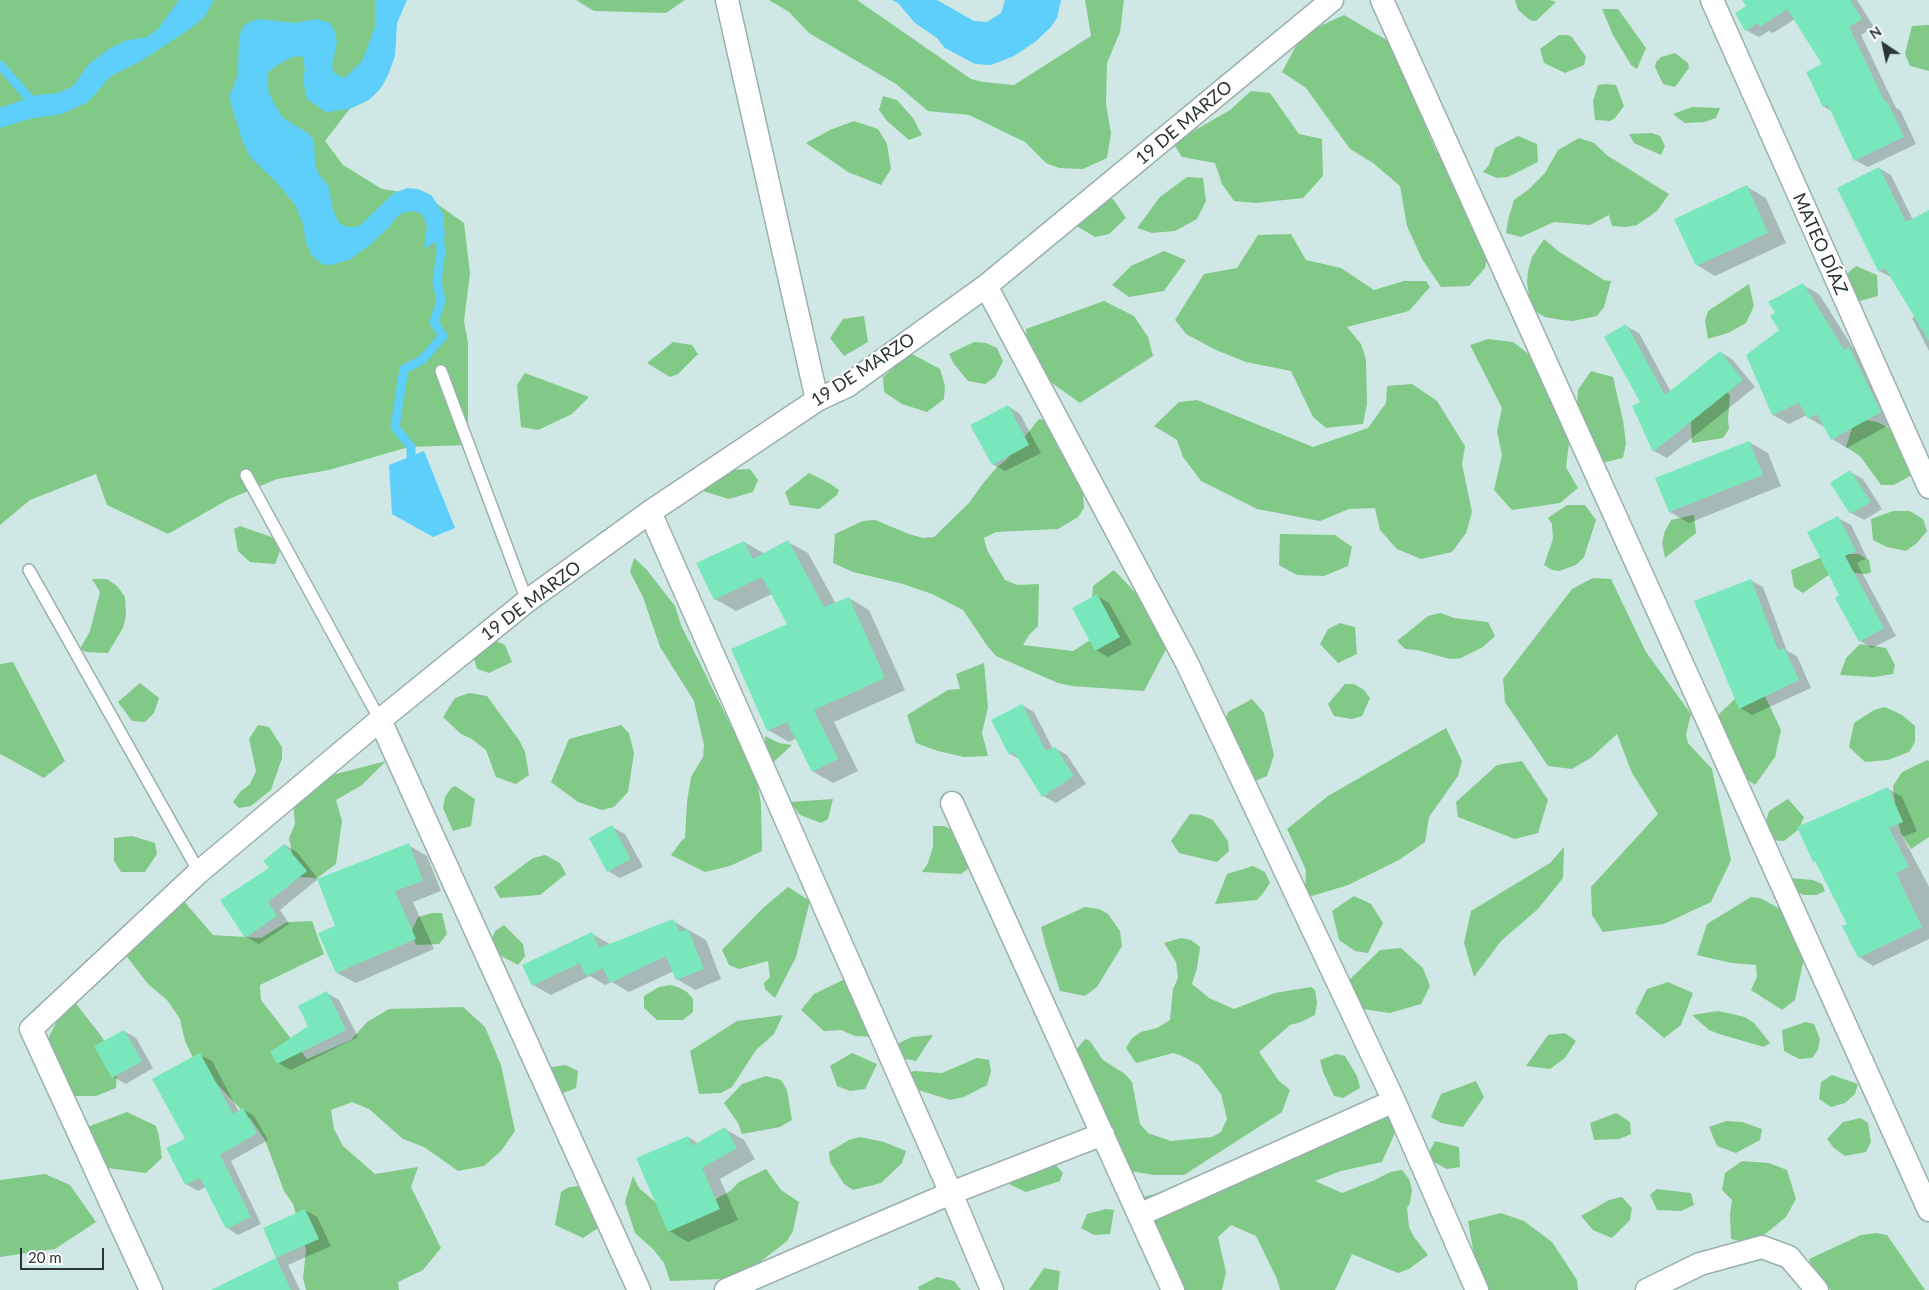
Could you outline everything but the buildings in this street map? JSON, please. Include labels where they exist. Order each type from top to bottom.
[{"type":"street","points":[[727,0],[817,400]]},
{"type":"street","name":"19 DE MARZO","points":[[150,1290],[31,1029],[199,872],[380,720],[527,601],[650,512],[817,400],[846,386],[986,286],[1332,0]]},
{"type":"street","points":[[1382,0],[1929,1210]]},
{"type":"street","name":"MATEO DÍAZ","points":[[1712,0],[1929,487]]},
{"type":"street","points":[[986,286],[1187,663],[1394,1102],[1477,1290]]},
{"type":"street","points":[[650,512],[951,1193],[992,1290]]},
{"type":"street","points":[[380,720],[639,1290]]},
{"type":"street","points":[[952,803],[1173,1290]]},
{"type":"street","points":[[1139,1214],[1394,1102]]},
{"type":"street","points":[[726,1290],[951,1193],[1103,1134]]},
{"type":"street","points":[[1647,1290],[1700,1264],[1762,1248],[1789,1257],[1817,1290]]},
{"type":"lane","points":[[441,371],[527,601]]},
{"type":"lane","points":[[246,475],[380,720]]},
{"type":"lane","points":[[29,570],[199,872]]},
{"type":"green space","points":[[0,0],[389,0],[355,102],[325,141],[343,165],[382,189],[426,196],[464,223],[470,273],[464,321],[468,343],[468,445],[409,447],[329,470],[277,479],[229,499],[168,534],[107,505],[96,474],[30,500],[0,525]]},
{"type":"green space","points":[[576,0],[685,0],[666,13],[594,11]]},
{"type":"green space","points":[[769,0],[857,0],[971,79],[1014,85],[1091,36],[1085,0],[1124,0],[1120,32],[1107,63],[1106,104],[1111,133],[1107,158],[1083,169],[1059,168],[1046,163],[1025,142],[969,115],[928,111],[896,84],[809,33],[789,12]]},
{"type":"green space","points":[[1515,0],[1550,0],[1556,2],[1536,21],[1530,20],[1518,10]]},
{"type":"green space","points":[[1602,9],[1618,9],[1646,48],[1637,69],[1631,65],[1613,35]]},
{"type":"green space","points":[[1344,15],[1390,42],[1428,124],[1427,130],[1436,151],[1453,167],[1490,242],[1485,268],[1469,286],[1441,287],[1422,259],[1407,226],[1400,186],[1373,163],[1350,149],[1306,88],[1282,72],[1297,44],[1320,26]]},
{"type":"green space","points":[[1929,25],[1929,71],[1910,66],[1905,54],[1912,26]]},
{"type":"green space","points":[[1559,35],[1572,37],[1586,57],[1584,65],[1565,73],[1544,63],[1540,49]]},
{"type":"green space","points":[[1675,53],[1688,63],[1689,68],[1675,87],[1663,84],[1655,67],[1656,62],[1661,57]]},
{"type":"green space","points":[[1598,85],[1616,85],[1624,106],[1615,118],[1610,121],[1595,120],[1593,101]]},
{"type":"green space","points":[[1251,91],[1270,93],[1299,134],[1322,139],[1323,176],[1303,198],[1256,203],[1234,201],[1222,184],[1215,163],[1182,157],[1173,143],[1230,110]]},
{"type":"green space","points":[[883,96],[897,100],[913,118],[922,135],[909,140],[887,121],[879,110]]},
{"type":"green space","points":[[1692,107],[1720,108],[1716,118],[1704,122],[1685,123],[1673,114]]},
{"type":"green space","points":[[854,121],[878,129],[887,144],[891,169],[881,185],[848,172],[806,143],[830,130]]},
{"type":"green space","points":[[1652,133],[1660,136],[1665,146],[1661,155],[1634,143],[1629,134]]},
{"type":"green space","points":[[1518,136],[1537,144],[1538,162],[1508,177],[1497,178],[1483,172],[1489,165],[1495,148]]},
{"type":"green space","points":[[1579,138],[1594,143],[1608,156],[1669,194],[1657,211],[1637,225],[1626,227],[1612,226],[1609,215],[1590,225],[1554,222],[1521,237],[1506,233],[1514,200],[1528,190],[1545,173],[1558,150]]},
{"type":"green space","points":[[1187,177],[1203,178],[1206,201],[1197,219],[1175,231],[1152,233],[1137,228],[1160,197]]},
{"type":"green space","points":[[1084,197],[1113,199],[1126,218],[1109,234],[1095,237],[1075,225]]},
{"type":"green space","points":[[1291,234],[1306,260],[1341,268],[1374,290],[1404,281],[1426,281],[1430,287],[1409,311],[1347,327],[1361,344],[1366,360],[1367,404],[1363,424],[1326,428],[1313,417],[1291,371],[1246,362],[1216,350],[1186,334],[1175,320],[1204,274],[1237,268],[1258,235]]},
{"type":"green space","points":[[1544,239],[1558,251],[1604,280],[1611,281],[1604,307],[1597,316],[1573,321],[1562,320],[1545,317],[1531,309],[1527,282],[1528,271],[1532,257]]},
{"type":"green space","points":[[1164,251],[1186,260],[1164,291],[1129,297],[1112,285],[1131,266]]},
{"type":"green space","points":[[1856,266],[1877,275],[1878,296],[1846,305],[1843,277]]},
{"type":"green space","points":[[1749,284],[1754,306],[1746,323],[1728,333],[1708,339],[1705,321],[1708,311]]},
{"type":"green space","points":[[1104,301],[1134,316],[1148,337],[1153,356],[1080,403],[1052,383],[1027,355],[1026,329]]},
{"type":"green space","points":[[864,316],[868,342],[844,356],[830,338],[843,319]]},
{"type":"green space","points":[[1488,339],[1513,342],[1539,362],[1570,436],[1566,467],[1578,488],[1560,503],[1512,510],[1494,490],[1502,455],[1497,431],[1502,408],[1470,345]]},
{"type":"green space","points":[[673,342],[692,345],[698,354],[678,374],[670,377],[647,363]]},
{"type":"green space","points":[[974,342],[986,343],[997,348],[1003,361],[995,377],[985,384],[968,381],[954,364],[949,354]]},
{"type":"green space","points":[[910,353],[940,369],[945,386],[944,399],[927,412],[902,404],[884,392],[883,377]]},
{"type":"green space","points":[[1591,371],[1613,377],[1623,420],[1626,443],[1623,458],[1597,464],[1577,406],[1578,390]]},
{"type":"green space","points":[[525,373],[589,397],[572,414],[538,430],[521,427],[517,385]]},
{"type":"green space","points":[[1412,384],[1437,401],[1465,446],[1462,464],[1472,512],[1466,533],[1452,552],[1421,559],[1397,549],[1380,530],[1375,508],[1349,509],[1320,521],[1257,509],[1201,481],[1183,457],[1177,440],[1154,426],[1179,402],[1197,400],[1313,447],[1368,428],[1386,403],[1387,386]]},
{"type":"green space","points":[[1718,385],[1730,395],[1729,429],[1723,438],[1692,443],[1690,405]]},
{"type":"green space","points":[[1039,419],[1046,420],[1082,479],[1084,508],[1078,517],[1058,529],[996,532],[984,538],[987,550],[1005,580],[1017,585],[1039,584],[1038,626],[1023,645],[1073,651],[1098,635],[1092,599],[1093,586],[1114,570],[1168,627],[1172,638],[1144,691],[1072,686],[1058,683],[996,656],[963,610],[932,594],[903,584],[853,572],[833,563],[835,534],[863,521],[875,520],[909,534],[923,538],[934,537],[969,503],[984,482],[1006,460]]},
{"type":"green space","points":[[1866,420],[1877,422],[1889,428],[1901,440],[1912,475],[1894,485],[1881,485],[1860,456],[1846,447],[1853,425]]},
{"type":"green space","points":[[750,469],[758,480],[753,492],[729,499],[703,491],[699,482],[710,471]]},
{"type":"green space","points":[[809,473],[839,490],[837,495],[819,509],[790,505],[785,492]]},
{"type":"green space","points":[[1567,505],[1585,505],[1596,520],[1584,557],[1576,565],[1559,571],[1552,570],[1544,565],[1553,539],[1552,524],[1548,518]]},
{"type":"green space","points":[[1893,511],[1910,511],[1923,519],[1927,531],[1917,543],[1906,551],[1887,547],[1873,540],[1871,519]]},
{"type":"green space","points":[[1694,515],[1696,533],[1665,558],[1662,543],[1665,531],[1671,520]]},
{"type":"green space","points":[[240,526],[277,539],[280,551],[275,564],[250,562],[238,551],[234,529]]},
{"type":"green space","points":[[1280,534],[1335,535],[1352,547],[1348,566],[1324,576],[1297,575],[1279,565]]},
{"type":"green space","points":[[1829,554],[1858,554],[1869,560],[1871,572],[1866,574],[1838,571],[1830,574],[1803,593],[1794,587],[1791,570]]},
{"type":"green space","points":[[634,558],[647,570],[675,606],[681,625],[740,744],[753,758],[761,804],[762,851],[730,866],[705,872],[671,855],[685,838],[687,802],[691,777],[703,757],[704,745],[694,701],[660,647],[643,597],[630,572]]},
{"type":"green space","points":[[1593,578],[1611,579],[1646,652],[1691,714],[1686,735],[1688,743],[1712,769],[1731,860],[1711,902],[1664,924],[1603,932],[1592,915],[1591,887],[1658,814],[1632,773],[1617,734],[1592,757],[1572,769],[1548,766],[1505,702],[1503,679],[1572,589]]},
{"type":"green space","points":[[92,579],[107,579],[117,586],[125,597],[126,616],[123,628],[108,653],[86,652],[80,649],[90,631],[100,592]]},
{"type":"green space","points":[[1441,613],[1454,618],[1488,622],[1495,636],[1483,647],[1461,658],[1450,659],[1417,650],[1405,649],[1397,641],[1428,616]]},
{"type":"green space","points":[[1340,623],[1355,627],[1357,654],[1338,663],[1320,644],[1328,629]]},
{"type":"green space","points":[[488,637],[505,645],[512,662],[489,673],[477,669],[473,656]]},
{"type":"green space","points":[[1860,644],[1886,648],[1895,665],[1893,674],[1874,677],[1840,675],[1846,658]]},
{"type":"green space","points":[[13,662],[65,761],[44,778],[0,754],[0,664]]},
{"type":"green space","points":[[984,663],[988,707],[982,733],[988,756],[964,757],[938,751],[916,743],[907,715],[948,690],[960,689],[956,674]]},
{"type":"green space","points":[[140,683],[159,698],[154,713],[145,722],[132,721],[118,702]]},
{"type":"green space","points":[[1345,684],[1354,684],[1364,690],[1370,698],[1362,716],[1352,719],[1334,716],[1328,704]]},
{"type":"green space","points":[[1747,687],[1765,696],[1781,730],[1775,757],[1755,785],[1725,763],[1716,717]]},
{"type":"green space","points":[[469,693],[487,696],[519,740],[525,752],[529,775],[516,784],[496,777],[486,750],[472,739],[461,734],[443,717],[455,698]]},
{"type":"green space","points":[[1252,699],[1264,713],[1274,755],[1267,776],[1246,785],[1218,743],[1228,712]]},
{"type":"green space","points":[[1885,707],[1902,715],[1915,726],[1915,742],[1909,752],[1888,760],[1865,762],[1849,747],[1854,723],[1874,710]]},
{"type":"green space","points":[[258,725],[269,727],[282,747],[282,758],[271,790],[251,806],[239,808],[233,802],[240,792],[250,784],[256,771],[249,739]]},
{"type":"green space","points":[[621,725],[629,733],[634,753],[628,792],[614,807],[602,810],[578,802],[551,782],[569,739]]},
{"type":"green space","points":[[1446,728],[1462,761],[1458,776],[1429,817],[1425,842],[1399,860],[1348,885],[1312,896],[1305,892],[1306,870],[1287,829],[1328,796]]},
{"type":"green space","points":[[765,736],[779,743],[792,745],[766,769]]},
{"type":"green space","points":[[1927,760],[1929,761],[1929,837],[1911,849],[1901,833],[1896,814],[1893,786],[1902,772]]},
{"type":"green space","points":[[386,761],[362,785],[336,800],[342,821],[336,864],[317,878],[297,877],[289,838],[295,824],[292,791],[315,776],[336,774]]},
{"type":"green space","points":[[1522,761],[1548,800],[1538,833],[1515,839],[1458,817],[1456,802],[1497,765]]},
{"type":"green space","points":[[455,786],[475,799],[471,826],[453,831],[443,808],[445,797],[451,788]]},
{"type":"green space","points":[[833,799],[828,819],[821,823],[800,815],[790,802]]},
{"type":"green space","points":[[1788,799],[1804,817],[1799,829],[1784,841],[1769,840],[1762,836],[1769,811]]},
{"type":"green space","points":[[1190,814],[1201,815],[1213,820],[1228,841],[1229,851],[1217,862],[1179,853],[1171,841]]},
{"type":"green space","points":[[933,826],[944,826],[951,829],[965,848],[973,865],[961,874],[922,872],[928,863],[933,847]]},
{"type":"green space","points":[[132,836],[155,843],[157,854],[145,872],[121,872],[114,861],[114,838]]},
{"type":"green space","points":[[1564,847],[1563,878],[1538,909],[1501,941],[1474,977],[1464,943],[1471,911],[1550,863]]},
{"type":"green space","points":[[545,855],[560,863],[566,874],[540,895],[500,898],[494,887],[533,858]]},
{"type":"green space","points":[[1253,866],[1265,872],[1270,883],[1257,900],[1215,904],[1227,874]]},
{"type":"green space","points":[[1789,878],[1813,880],[1822,884],[1825,891],[1817,895],[1804,895],[1785,887]]},
{"type":"green space","points":[[788,887],[810,901],[796,957],[775,998],[765,989],[764,983],[770,977],[768,961],[739,969],[729,965],[722,950],[763,908]]},
{"type":"green space","points":[[1354,896],[1371,904],[1383,923],[1368,953],[1355,951],[1339,940],[1332,911]]},
{"type":"green space","points":[[1751,897],[1760,898],[1782,910],[1805,953],[1795,1000],[1782,1010],[1751,990],[1757,977],[1756,965],[1732,963],[1697,955],[1707,924]]},
{"type":"green space","points":[[182,899],[213,935],[261,938],[287,922],[312,921],[324,954],[260,985],[261,1000],[307,1059],[351,1040],[367,1022],[389,1009],[463,1007],[485,1027],[501,1065],[515,1131],[501,1151],[484,1166],[458,1171],[424,1147],[403,1139],[369,1109],[352,1102],[331,1110],[334,1129],[343,1146],[375,1174],[418,1167],[411,1187],[441,1248],[423,1270],[398,1282],[399,1290],[306,1290],[303,1278],[306,1250],[293,1204],[284,1191],[265,1140],[252,1121],[194,1060],[185,1041],[180,1019],[167,1000],[148,984],[117,944]]},
{"type":"green space","points":[[1085,907],[1099,909],[1108,914],[1120,931],[1122,946],[1097,987],[1085,996],[1060,991],[1041,927]]},
{"type":"green space","points":[[432,913],[442,913],[447,934],[439,944],[416,945],[411,932],[418,917]]},
{"type":"green space","points":[[504,925],[523,944],[525,956],[518,965],[488,949],[495,931]]},
{"type":"green space","points":[[1181,938],[1191,940],[1200,947],[1197,968],[1192,984],[1209,998],[1234,1009],[1275,993],[1311,987],[1315,990],[1317,1003],[1315,1015],[1290,1025],[1259,1052],[1279,1081],[1290,1090],[1282,1112],[1184,1175],[1154,1175],[1130,1171],[1067,1061],[1085,1039],[1090,1041],[1103,1060],[1125,1074],[1132,1082],[1140,1124],[1148,1133],[1171,1141],[1212,1137],[1221,1132],[1227,1119],[1221,1094],[1199,1065],[1173,1053],[1136,1063],[1126,1048],[1132,1038],[1141,1032],[1157,1028],[1170,1020],[1173,989],[1178,978],[1176,962],[1164,943]]},
{"type":"green space","points":[[1401,948],[1423,968],[1430,986],[1421,1004],[1390,1013],[1355,1008],[1345,984],[1380,950]]},
{"type":"green space","points":[[849,977],[880,1003],[881,1037],[855,1036],[841,1030],[824,1031],[801,1010],[814,994]]},
{"type":"green space","points":[[1668,982],[1693,993],[1681,1025],[1664,1038],[1635,1013],[1647,989]]},
{"type":"green space","points":[[670,985],[687,992],[693,999],[693,1012],[683,1020],[657,1020],[644,1008],[644,996],[659,987]]},
{"type":"green space","points":[[70,996],[102,1037],[117,1068],[116,1088],[96,1096],[56,1096],[40,1076],[40,1054]]},
{"type":"green space","points":[[1718,1011],[1745,1017],[1754,1023],[1770,1043],[1764,1047],[1719,1034],[1709,1030],[1692,1015]]},
{"type":"green space","points":[[783,1015],[774,1034],[756,1050],[732,1087],[721,1093],[699,1094],[690,1051],[737,1021]]},
{"type":"green space","points":[[1806,1022],[1814,1024],[1820,1039],[1818,1050],[1812,1058],[1799,1059],[1784,1051],[1782,1030]]},
{"type":"green space","points":[[1565,1033],[1576,1041],[1565,1058],[1550,1069],[1526,1066],[1548,1035]]},
{"type":"green space","points":[[933,1035],[916,1061],[900,1058],[899,1043],[912,1037]]},
{"type":"green space","points":[[852,1053],[877,1064],[865,1089],[850,1091],[837,1086],[830,1066]]},
{"type":"green space","points":[[1336,1054],[1345,1056],[1357,1076],[1360,1088],[1343,1098],[1334,1096],[1323,1072],[1320,1060]]},
{"type":"green space","points":[[977,1058],[989,1060],[991,1071],[987,1085],[964,1097],[950,1100],[912,1088],[906,1074],[914,1071],[942,1073]]},
{"type":"green space","points":[[566,1065],[578,1071],[576,1088],[558,1095],[551,1078],[551,1067]]},
{"type":"green space","points":[[1832,1075],[1858,1084],[1855,1094],[1845,1103],[1831,1107],[1819,1099],[1821,1082]]},
{"type":"green space","points":[[766,1076],[781,1080],[787,1090],[792,1120],[780,1127],[742,1134],[738,1123],[724,1103],[742,1084]]},
{"type":"green space","points":[[1476,1081],[1484,1097],[1463,1127],[1441,1123],[1431,1117],[1441,1094]]},
{"type":"green space","points":[[1389,1086],[1397,1119],[1394,1135],[1382,1162],[1341,1171],[1315,1181],[1342,1193],[1390,1172],[1402,1170],[1409,1179],[1412,1190],[1410,1203],[1407,1208],[1409,1227],[1428,1255],[1409,1269],[1398,1273],[1352,1254],[1335,1290],[1280,1290],[1277,1279],[1256,1236],[1231,1225],[1218,1237],[1226,1272],[1222,1290],[1182,1290],[1140,1198],[1169,1190],[1296,1141],[1371,1099]]},
{"type":"green space","points":[[127,1112],[156,1126],[162,1158],[146,1173],[92,1166],[85,1128]]},
{"type":"green space","points":[[1616,1113],[1630,1122],[1631,1134],[1619,1139],[1594,1140],[1590,1123]]},
{"type":"green space","points":[[1861,1118],[1868,1123],[1871,1142],[1866,1152],[1845,1156],[1834,1148],[1827,1139],[1843,1122]]},
{"type":"green space","points":[[1726,1121],[1742,1122],[1762,1129],[1760,1140],[1736,1153],[1717,1146],[1709,1127]]},
{"type":"green space","points":[[860,1137],[884,1142],[906,1151],[902,1163],[881,1183],[853,1190],[844,1184],[830,1162],[829,1152],[849,1140]]},
{"type":"green space","points":[[1435,1141],[1459,1147],[1460,1167],[1447,1169],[1426,1158]]},
{"type":"green space","points":[[1742,1161],[1769,1163],[1787,1170],[1796,1199],[1786,1217],[1753,1244],[1731,1239],[1730,1214],[1732,1200],[1722,1190],[1725,1173]]},
{"type":"green space","points":[[1055,1164],[1063,1173],[1060,1181],[1026,1192],[1009,1184],[1013,1173]]},
{"type":"green space","points":[[766,1169],[781,1190],[799,1202],[793,1231],[787,1241],[750,1270],[722,1279],[670,1281],[664,1263],[653,1249],[635,1233],[625,1202],[633,1176],[639,1188],[674,1218],[695,1211],[730,1191],[739,1182]]},
{"type":"green space","points":[[45,1174],[70,1185],[96,1222],[55,1249],[0,1257],[0,1180]]},
{"type":"green space","points":[[581,1186],[605,1218],[598,1228],[583,1238],[555,1225],[561,1192],[569,1187]]},
{"type":"green space","points":[[1657,1189],[1691,1193],[1694,1205],[1681,1211],[1657,1210],[1650,1195]]},
{"type":"green space","points":[[1622,1197],[1632,1208],[1630,1220],[1612,1238],[1593,1230],[1581,1216],[1609,1200]]},
{"type":"green space","points":[[1106,1209],[1114,1210],[1110,1234],[1094,1235],[1081,1228],[1087,1214]]},
{"type":"green space","points":[[1501,1213],[1524,1221],[1552,1242],[1577,1280],[1578,1290],[1468,1290],[1464,1280],[1474,1255],[1468,1221]]},
{"type":"green space","points":[[1876,1233],[1887,1235],[1925,1290],[1831,1290],[1817,1277],[1809,1259],[1861,1235]]},
{"type":"green space","points":[[1044,1268],[1060,1271],[1058,1290],[1029,1290]]},
{"type":"green space","points":[[937,1277],[954,1281],[961,1290],[919,1290],[918,1287]]},
{"type":"water","points":[[179,0],[214,0],[205,16],[194,26],[143,60],[111,76],[88,102],[62,114],[29,119],[0,128],[0,108],[37,95],[58,93],[73,86],[89,64],[109,49],[124,41],[147,37],[158,29]]},
{"type":"water","points":[[375,0],[407,0],[397,23],[395,56],[389,73],[381,88],[369,100],[350,109],[326,112],[307,99],[303,80],[305,70],[303,57],[296,56],[269,71],[267,77],[269,94],[282,117],[309,134],[314,141],[315,165],[319,175],[328,185],[333,210],[339,223],[347,227],[358,227],[394,193],[407,188],[418,189],[431,195],[443,214],[445,236],[424,249],[427,226],[422,214],[413,211],[403,213],[370,245],[349,260],[331,265],[322,264],[311,255],[306,242],[303,224],[295,205],[277,183],[250,157],[242,140],[229,97],[238,71],[239,37],[243,27],[249,22],[258,19],[294,23],[317,19],[330,23],[335,32],[337,42],[332,65],[334,73],[345,78],[361,62],[365,54],[375,27]]},
{"type":"water","points":[[892,0],[937,0],[974,21],[987,22],[1001,13],[1005,0],[1061,0],[1057,18],[1051,27],[1035,42],[1014,56],[991,65],[975,64],[945,48],[937,38],[915,23],[898,3]]},
{"type":"water","points":[[424,451],[455,528],[433,537],[392,514],[389,465]]},
{"type":"waterway","points":[[0,65],[36,106]]},
{"type":"waterway","points":[[411,456],[411,447],[395,427],[404,369],[422,360],[443,336],[434,322],[441,301],[437,281],[441,252],[437,227]]}]
